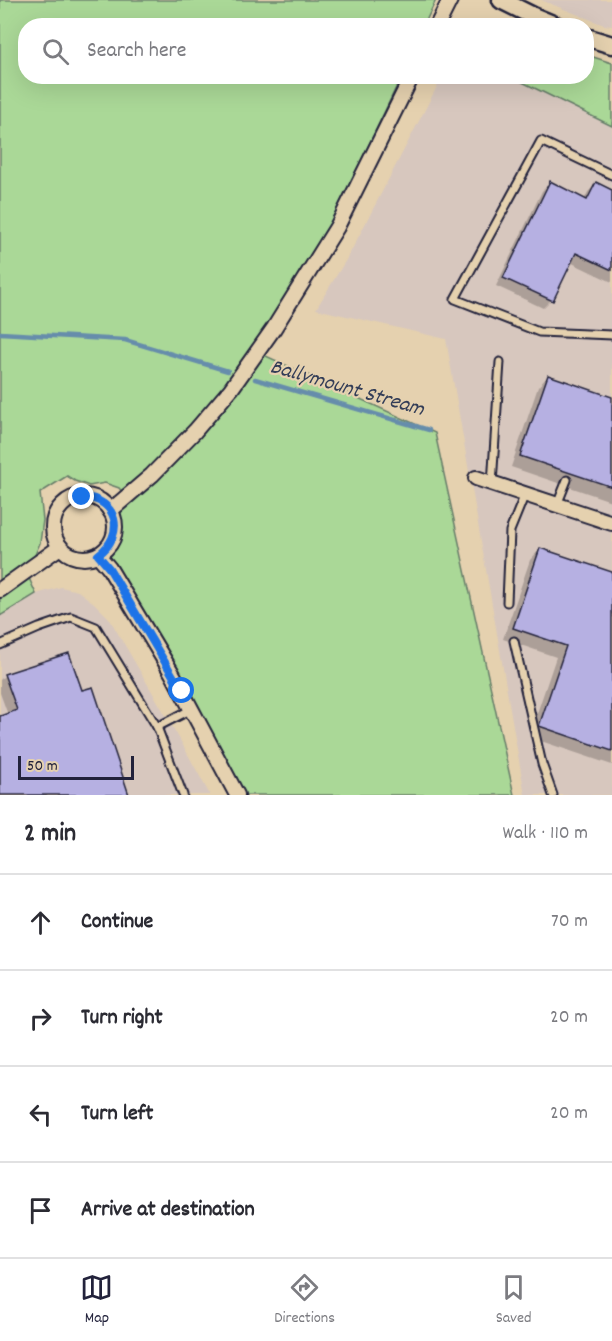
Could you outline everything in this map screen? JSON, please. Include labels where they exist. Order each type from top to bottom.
[{"type":"street","points":[[441,18],[450,0]]},
{"type":"street","points":[[501,0],[538,18]]},
{"type":"street","points":[[594,39],[612,45]]},
{"type":"street","points":[[110,511],[152,475],[195,431],[243,373],[338,226],[408,84]]},
{"type":"street","points":[[476,478],[612,523]]},
{"type":"street","points":[[90,497],[104,504],[110,511],[115,522],[115,531],[106,549],[98,555],[78,558],[68,554],[60,547],[54,529],[55,520],[58,512],[68,501],[90,497]]},
{"type":"street","points":[[0,590],[60,547]]},
{"type":"street","points":[[98,555],[109,568],[172,673],[237,795]]},
{"type":"lane","points":[[612,175],[541,141],[455,298],[539,332],[612,335]]},
{"type":"lane","points":[[492,484],[500,362]]},
{"type":"lane","points":[[557,505],[567,480]]},
{"type":"lane","points":[[507,602],[510,531],[525,494]]},
{"type":"lane","points":[[0,645],[71,617],[96,627],[157,727],[183,795]]},
{"type":"lane","points":[[514,641],[542,764],[553,795]]},
{"type":"lane","points":[[157,727],[192,709]]},
{"type":"shaded area","points":[[541,0],[612,0],[612,26],[594,21],[594,18],[586,18]]},
{"type":"shaded area","points":[[438,84],[526,84],[612,126],[612,795],[525,795],[446,339],[316,309],[349,255]]},
{"type":"shaded area","points":[[61,587],[78,591],[109,618],[210,795],[0,795],[0,616],[36,594]]},
{"type":"green space","points":[[0,0],[436,0],[427,18],[18,18],[18,84],[398,84],[335,216],[274,328],[257,352],[435,433],[514,795],[237,795],[98,555],[107,547],[112,538],[115,528],[113,516],[126,497],[119,488],[105,483],[89,486],[67,476],[40,493],[43,520],[40,543],[29,569],[29,578],[36,594],[0,616]]},
{"type":"green space","points":[[594,57],[612,63],[612,126],[526,84],[594,84]]},
{"type":"building","points":[[550,181],[587,200],[596,182],[612,190],[612,270],[576,253],[553,301],[503,278]]},
{"type":"building","points":[[548,375],[612,397],[612,487],[520,456]]},
{"type":"building","points":[[540,548],[612,572],[612,751],[539,726],[566,646],[513,628]]},
{"type":"building","points":[[69,653],[82,690],[93,687],[129,795],[0,795],[0,716],[17,710],[4,674]]},
{"type":"waterway","name":"Ballymount Stream","points":[[0,333],[125,340],[228,371]]},
{"type":"waterway","name":"Ballymount Stream","points":[[255,379],[429,430]]},
{"type":"route","points":[[82,497],[98,500],[113,516],[115,531],[112,540],[98,555],[109,568],[182,691]]}]
